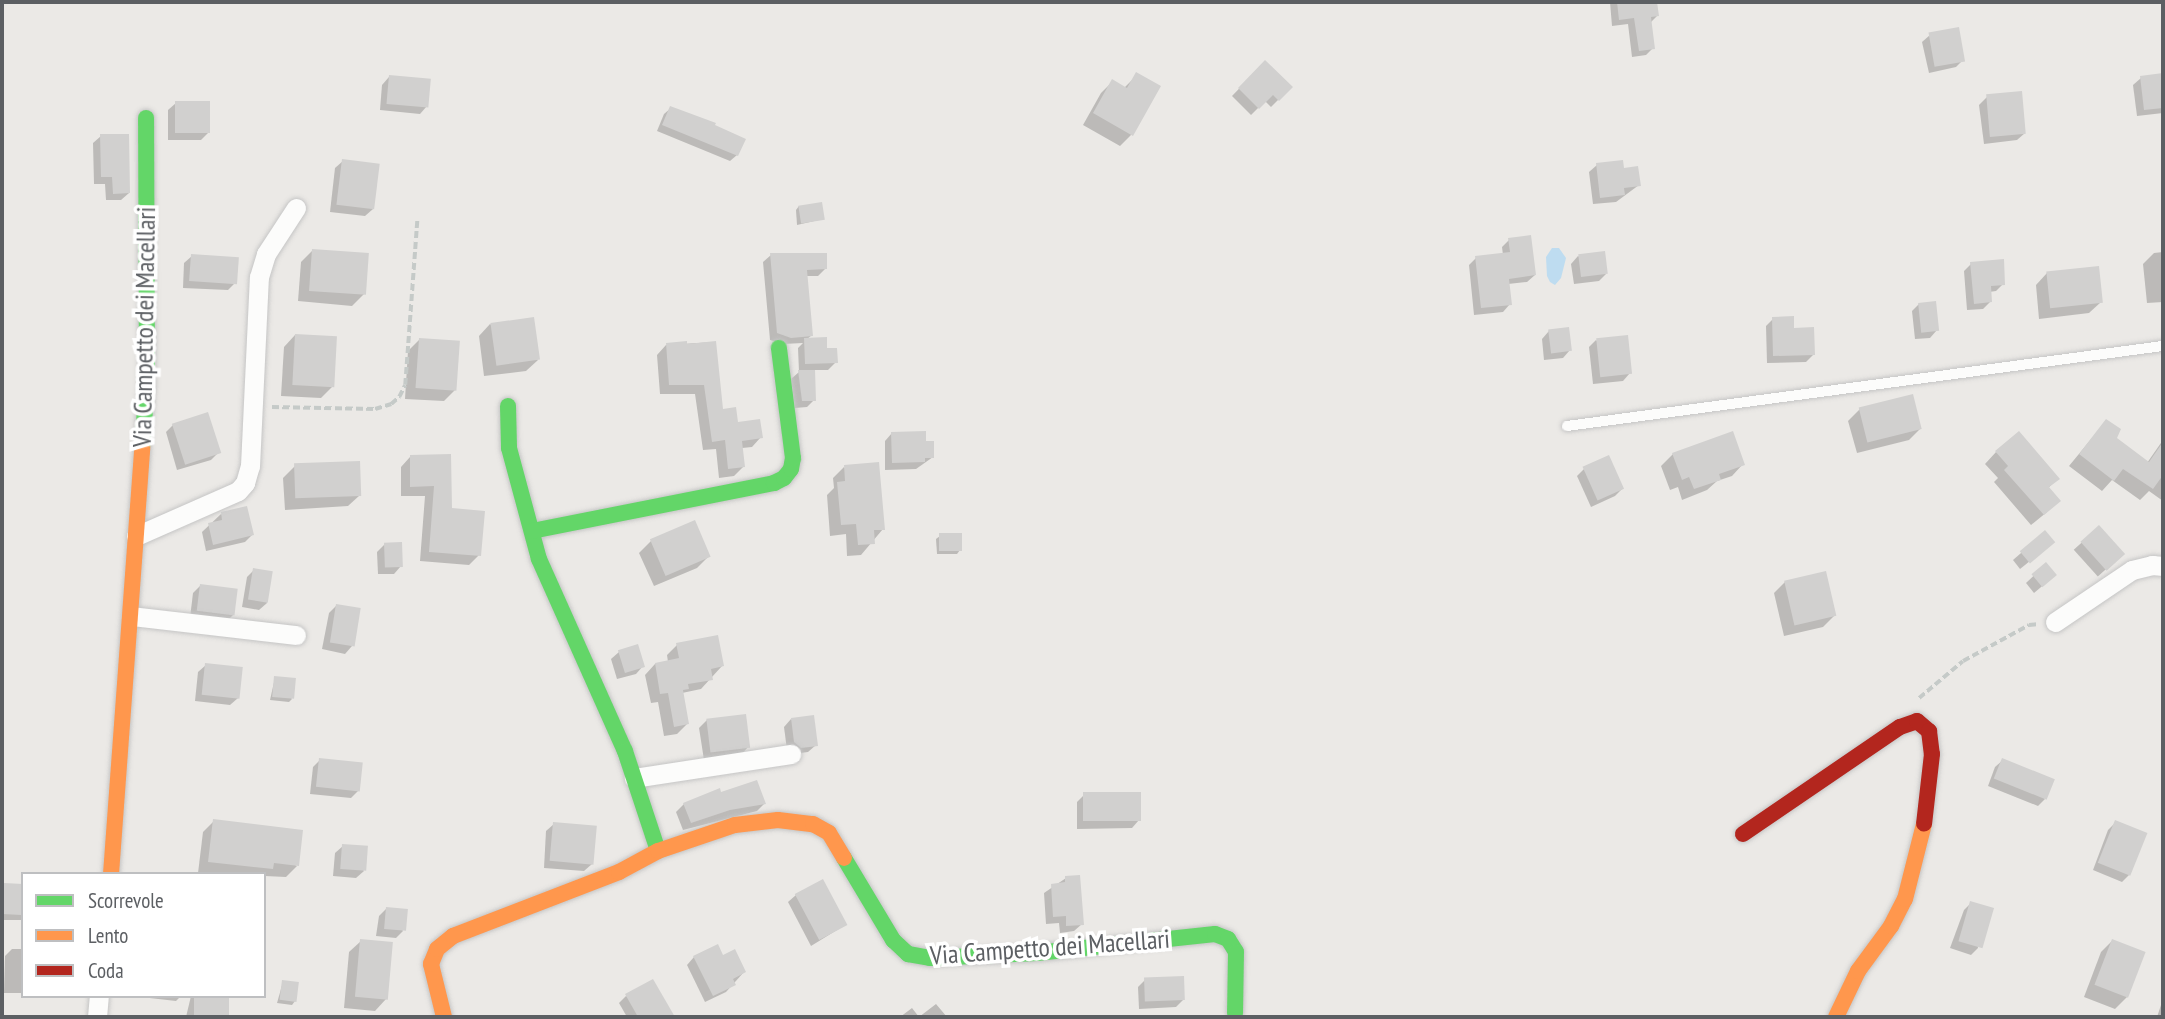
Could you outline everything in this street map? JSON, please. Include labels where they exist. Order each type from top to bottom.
[{"type":"street","name":"Via Campetto dei Macellari","points":[[111,872],[147,385],[146,118]]},
{"type":"street","points":[[136,536],[242,487],[250,471],[258,276],[266,254],[296,208]]},
{"type":"street","points":[[531,531],[774,483],[785,478],[792,469],[793,458],[779,348]]},
{"type":"street","points":[[508,406],[509,448],[545,575],[634,778],[658,850]]},
{"type":"street","points":[[2055,622],[2132,570],[2144,566],[2163,566]]},
{"type":"street","points":[[131,616],[296,635]]},
{"type":"street","points":[[1743,834],[1887,734],[1917,721],[1926,726],[1931,736],[1932,754],[1924,827],[1915,865],[1896,917],[1863,962],[1836,1017]]},
{"type":"street","points":[[634,778],[791,754]]},
{"type":"street","name":"Via Campetto dei Macellari","points":[[444,1017],[431,970],[434,953],[443,943],[466,930],[628,868],[658,850],[750,822],[786,820],[819,826],[840,848],[896,944],[908,954],[919,957],[1049,952],[1204,934],[1220,935],[1231,942],[1237,956],[1234,1013]]},
{"type":"street","points":[[97,1017],[99,998]]},
{"type":"lane","points":[[1567,426],[2163,346]]},
{"type":"path","points":[[253,407],[375,409],[391,404],[400,397],[405,385],[417,220]]},
{"type":"path","points":[[1917,721],[1918,699],[1962,661],[2029,625],[2055,622]]},
{"type":"water","points":[[1552,248],[1559,248],[1566,258],[1561,278],[1555,285],[1547,276],[1546,257]]},
{"type":"building","points":[[1617,2],[1657,2],[1659,16],[1651,17],[1655,49],[1639,51],[1634,18],[1619,20]]},
{"type":"building","points":[[1959,27],[1965,61],[1935,67],[1928,32]]},
{"type":"building","points":[[1265,60],[1293,87],[1279,101],[1273,95],[1259,109],[1238,88]]},
{"type":"building","points":[[1136,72],[1161,86],[1133,136],[1093,113],[1112,79],[1127,88]]},
{"type":"building","points":[[2163,73],[2163,108],[2144,110],[2140,76]]},
{"type":"building","points":[[389,75],[431,79],[428,108],[386,104]]},
{"type":"building","points":[[2022,91],[2026,134],[1990,137],[1986,94]]},
{"type":"building","points":[[175,101],[210,101],[210,133],[175,133]]},
{"type":"building","points":[[670,106],[716,123],[715,125],[746,139],[738,156],[662,125]]},
{"type":"building","points":[[100,134],[129,134],[130,193],[113,194],[112,177],[101,177]]},
{"type":"building","points":[[342,159],[380,164],[374,209],[336,205]]},
{"type":"building","points":[[1623,160],[1624,168],[1638,166],[1641,186],[1624,188],[1625,195],[1600,198],[1596,163]]},
{"type":"building","points":[[822,202],[825,220],[801,224],[798,206]]},
{"type":"building","points":[[1531,235],[1536,275],[1509,279],[1512,305],[1481,308],[1475,256],[1510,252],[1508,238]]},
{"type":"building","points":[[312,249],[369,253],[366,295],[309,291]]},
{"type":"building","points":[[1605,251],[1608,274],[1581,277],[1578,254]]},
{"type":"building","points":[[770,253],[827,253],[827,269],[807,270],[813,336],[791,338],[777,333]]},
{"type":"building","points":[[191,254],[239,257],[237,284],[189,281]]},
{"type":"building","points":[[2004,259],[2005,285],[1991,286],[1992,302],[1974,304],[1970,262]]},
{"type":"building","points":[[2099,266],[2103,303],[2050,308],[2046,272]]},
{"type":"building","points":[[1936,301],[1939,331],[1921,333],[1918,303]]},
{"type":"building","points":[[1794,316],[1794,328],[1814,327],[1815,355],[1773,356],[1772,317]]},
{"type":"building","points":[[534,317],[540,360],[496,366],[490,323]]},
{"type":"building","points":[[1569,327],[1572,351],[1551,353],[1548,330]]},
{"type":"building","points":[[295,334],[337,336],[334,387],[292,385]]},
{"type":"building","points":[[1628,335],[1632,374],[1600,377],[1596,338]]},
{"type":"building","points":[[827,337],[827,348],[837,348],[838,363],[805,364],[804,338]]},
{"type":"building","points":[[419,338],[460,341],[456,391],[416,388]]},
{"type":"building","points":[[687,341],[687,344],[716,341],[723,409],[736,407],[738,422],[760,419],[763,438],[742,441],[745,467],[728,469],[725,440],[712,442],[704,385],[669,385],[666,343]]},
{"type":"building","points":[[798,370],[815,370],[816,401],[802,401]]},
{"type":"building","points":[[1913,394],[1922,429],[1867,442],[1859,408]]},
{"type":"building","points":[[208,412],[221,453],[185,465],[172,424]]},
{"type":"building","points":[[2106,419],[2121,429],[2117,438],[2149,462],[2163,442],[2163,475],[2153,489],[2123,469],[2114,481],[2079,454]]},
{"type":"building","points":[[926,431],[926,441],[934,441],[934,458],[925,458],[925,462],[892,463],[891,432]]},
{"type":"building","points":[[1733,431],[1745,465],[1719,474],[1721,480],[1694,489],[1689,477],[1682,480],[1672,453]]},
{"type":"building","points":[[2019,431],[2060,479],[2049,487],[2061,501],[2044,515],[2004,470],[2008,466],[1995,451]]},
{"type":"building","points":[[451,454],[452,508],[485,511],[481,556],[429,552],[434,486],[410,487],[410,455]]},
{"type":"building","points":[[1609,455],[1624,489],[1598,501],[1583,467]]},
{"type":"building","points":[[360,461],[361,496],[295,498],[294,463]]},
{"type":"building","points":[[879,462],[885,530],[874,530],[875,544],[858,545],[856,524],[841,525],[837,482],[845,481],[844,465]]},
{"type":"building","points":[[247,506],[254,535],[213,545],[208,523],[222,520],[221,512]]},
{"type":"building","points":[[695,520],[711,557],[666,576],[650,539]]},
{"type":"building","points":[[2099,525],[2125,554],[2107,571],[2080,542]]},
{"type":"building","points":[[2045,530],[2055,542],[2030,563],[2020,551]]},
{"type":"building","points":[[939,533],[962,533],[962,551],[939,551]]},
{"type":"building","points":[[402,542],[403,567],[385,568],[384,543]]},
{"type":"building","points":[[2046,562],[2057,575],[2042,587],[2031,574]]},
{"type":"building","points":[[253,568],[273,571],[268,603],[248,600]]},
{"type":"building","points":[[1826,571],[1836,616],[1794,625],[1784,581]]},
{"type":"building","points":[[200,584],[238,589],[234,615],[197,611]]},
{"type":"building","points":[[336,604],[361,608],[355,646],[330,643]]},
{"type":"building","points":[[718,635],[724,666],[711,669],[713,680],[688,684],[689,689],[683,690],[689,724],[674,727],[668,693],[660,694],[655,663],[679,658],[676,643]]},
{"type":"building","points":[[638,644],[645,667],[625,673],[618,650]]},
{"type":"building","points":[[205,663],[243,667],[239,699],[202,695]]},
{"type":"building","points":[[274,676],[296,678],[294,699],[272,697]]},
{"type":"building","points":[[746,714],[750,748],[710,753],[706,719]]},
{"type":"building","points":[[814,715],[818,746],[801,748],[794,742],[791,718]]},
{"type":"building","points":[[319,758],[363,763],[360,791],[316,787]]},
{"type":"building","points":[[2002,758],[2055,779],[2047,800],[1994,778]]},
{"type":"building","points":[[757,780],[766,804],[730,810],[691,823],[683,803],[720,788],[721,792]]},
{"type":"building","points":[[1083,792],[1141,792],[1141,821],[1083,821]]},
{"type":"building","points":[[213,819],[303,830],[299,866],[274,863],[273,869],[208,862]]},
{"type":"building","points":[[2115,820],[2147,833],[2130,876],[2098,863]]},
{"type":"building","points":[[553,822],[597,826],[593,865],[550,861]]},
{"type":"building","points":[[342,844],[368,846],[366,871],[340,869]]},
{"type":"building","points":[[1080,875],[1084,925],[1066,926],[1066,916],[1053,917],[1051,884],[1065,882],[1065,876]]},
{"type":"building","points":[[823,879],[847,925],[819,940],[795,894]]},
{"type":"building","points":[[4,883],[21,884],[21,915],[2,914]]},
{"type":"building","points":[[1970,901],[1994,908],[1982,948],[1958,941]]},
{"type":"building","points":[[386,907],[408,909],[406,931],[384,929]]},
{"type":"building","points":[[360,939],[393,942],[388,1000],[355,997]]},
{"type":"building","points":[[2112,939],[2146,952],[2128,998],[2094,985]]},
{"type":"building","points":[[718,944],[723,955],[735,949],[746,972],[733,979],[736,985],[713,996],[693,956]]},
{"type":"building","points":[[1184,976],[1185,1000],[1145,1001],[1144,977]]},
{"type":"building","points":[[653,979],[675,1017],[638,1017],[625,994]]},
{"type":"building","points":[[282,980],[299,982],[296,1002],[280,1000]]},
{"type":"building","points":[[194,998],[229,998],[229,1017],[194,1017]]},
{"type":"traffic: fast","points":[[142,448],[147,385],[146,118]]},
{"type":"traffic: fast","points":[[532,531],[774,483],[784,478],[791,469],[793,458],[779,348]]},
{"type":"traffic: fast","points":[[508,406],[509,448],[539,559],[625,751],[658,851]]},
{"type":"traffic: fast","points":[[844,858],[893,940],[908,954],[930,958],[1037,953],[1215,934],[1228,939],[1236,952],[1235,1013]]},
{"type":"traffic: slow","points":[[111,872],[142,448]]},
{"type":"traffic: slow","points":[[444,1017],[431,964],[437,949],[453,936],[619,872],[658,851],[735,825],[778,820],[813,824],[829,833],[844,858]]},
{"type":"traffic: slow","points":[[1836,1017],[1858,971],[1891,926],[1905,899],[1924,824]]},
{"type":"traffic: jam","points":[[1743,834],[1900,727],[1917,721],[1929,731],[1932,754],[1924,824]]}]
